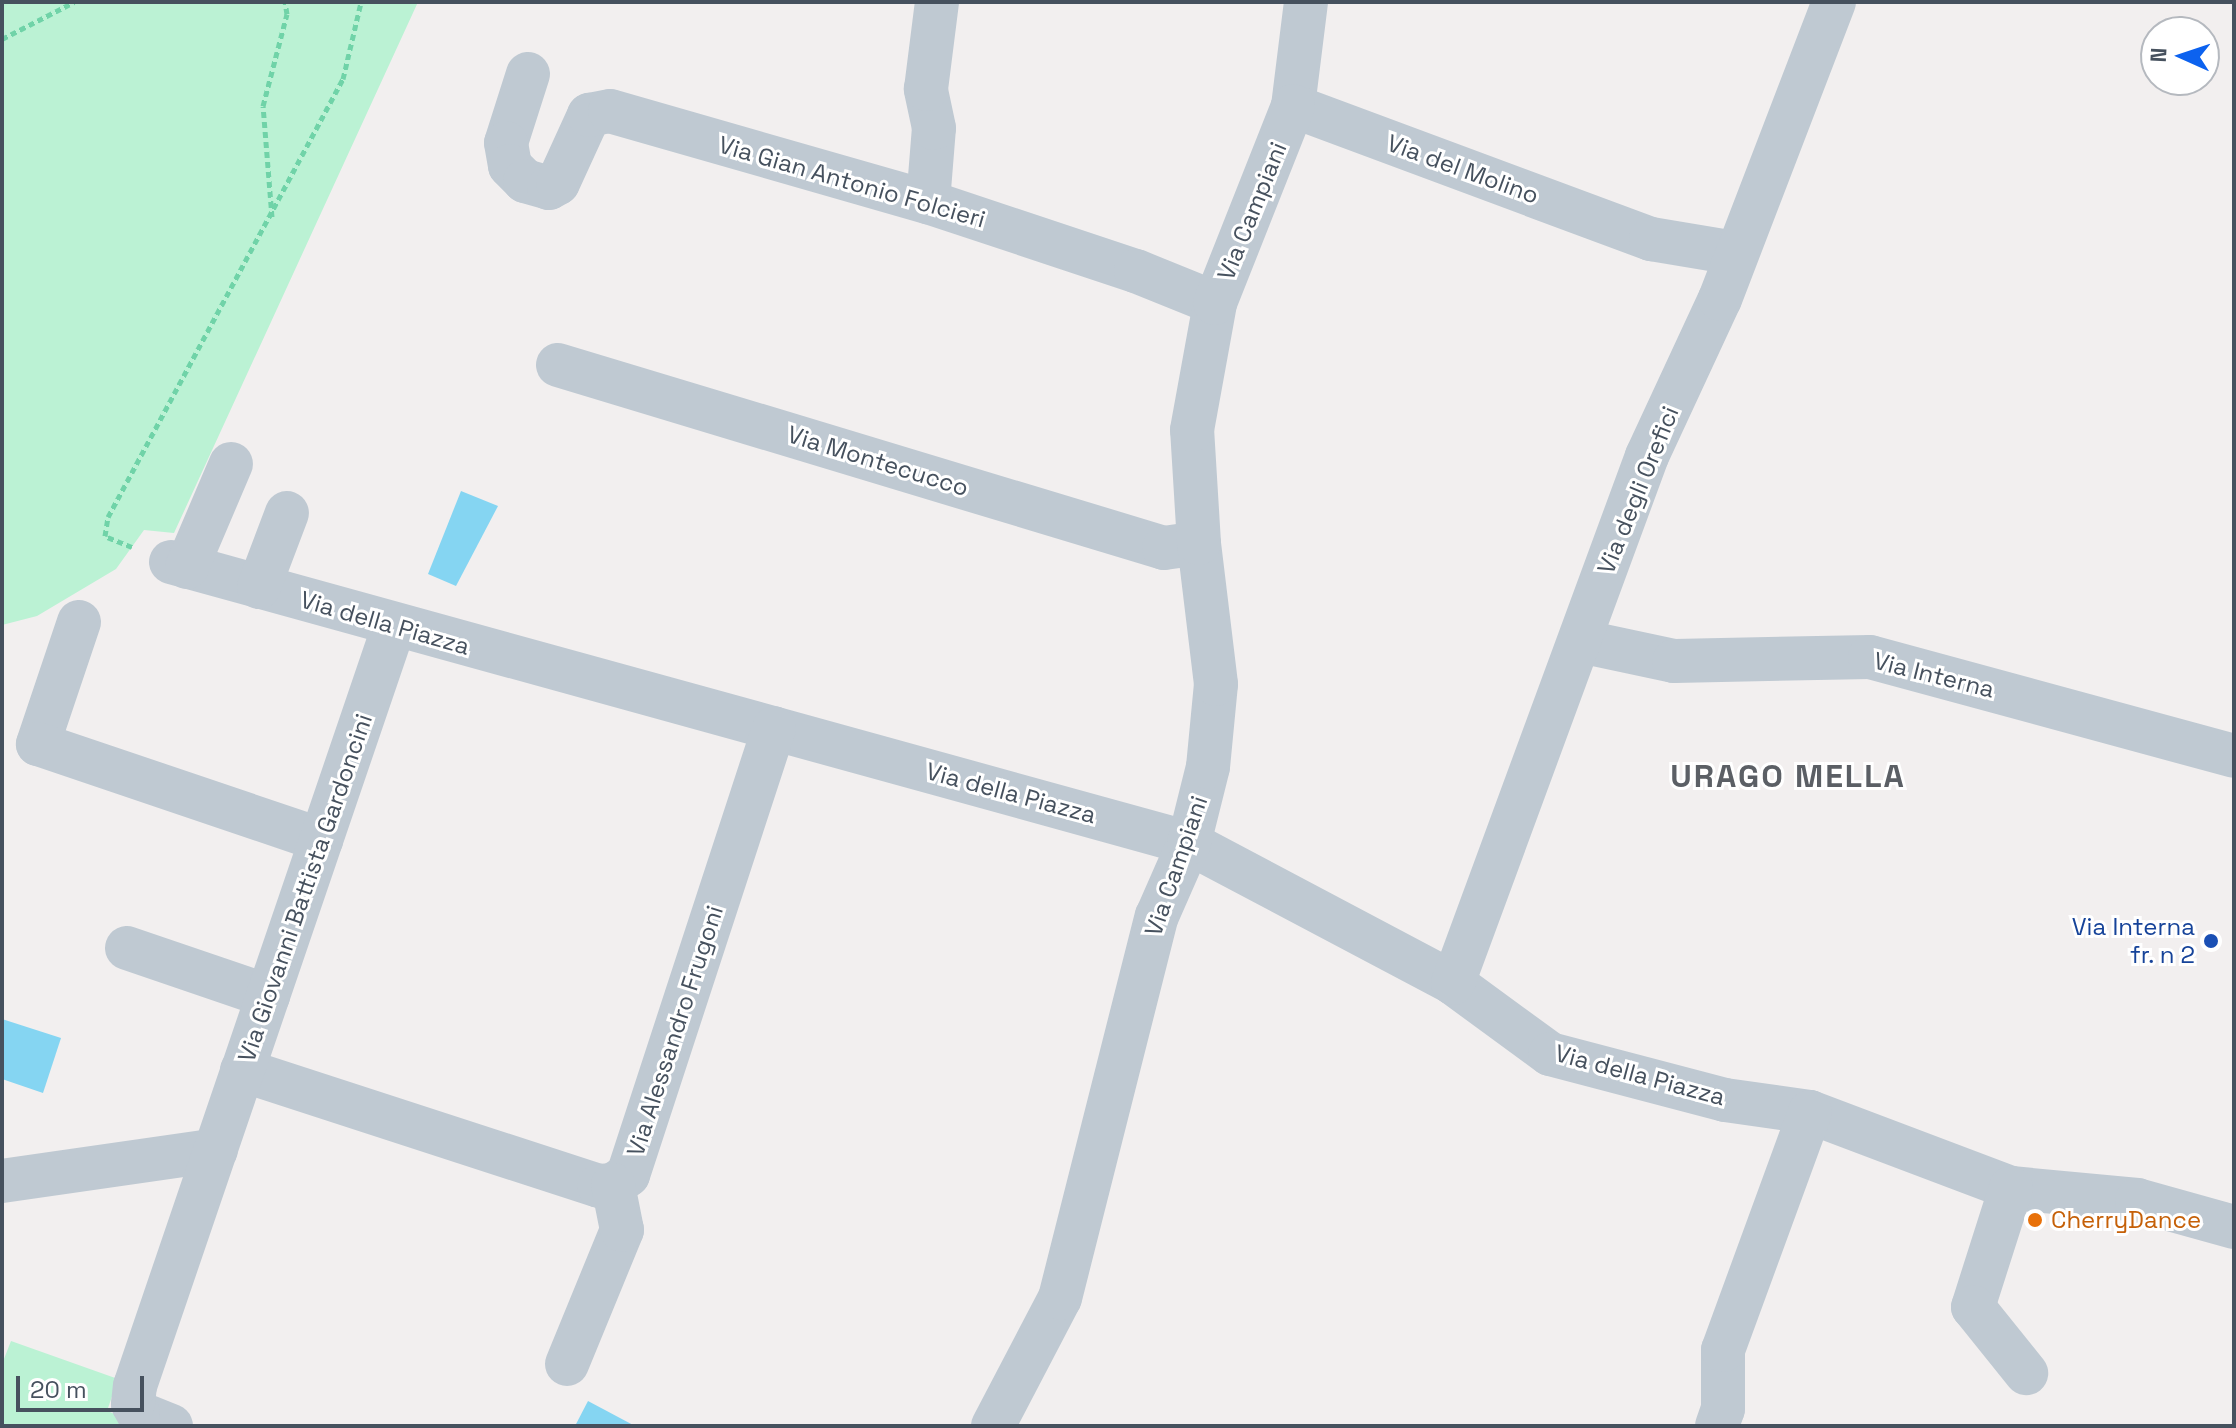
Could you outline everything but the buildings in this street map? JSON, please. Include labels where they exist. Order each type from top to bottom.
[{"type":"street","points":[[928,202],[934,128],[926,89],[937,2]]},
{"type":"street","points":[[1293,106],[1306,2]]},
{"type":"street","name":"Via degli Orefici","points":[[1453,983],[1647,456],[1720,299],[1735,253],[1834,2]]},
{"type":"street","name":"Via Gian Antonio Folcieri","points":[[528,74],[506,143],[510,166],[525,181],[549,188],[558,183],[589,115],[610,111],[928,202],[1136,271],[1215,303]]},
{"type":"street","name":"Via del Molino","points":[[1293,106],[1651,239],[1735,253]]},
{"type":"street","name":"Via Campiani","points":[[993,1426],[1060,1298],[1157,916],[1189,843],[1208,767],[1216,684],[1199,543],[1192,430],[1215,303],[1293,106]]},
{"type":"street","name":"Via Montecucco","points":[[558,365],[1164,548],[1199,543]]},
{"type":"street","name":"Via della Piazza","points":[[231,464],[179,564],[394,626],[1189,843],[1453,983],[1550,1054],[1725,1100],[1810,1112],[2011,1188],[2137,1200],[2234,1227]]},
{"type":"street","points":[[259,587],[287,513]]},
{"type":"street","points":[[79,622],[38,744],[321,840]]},
{"type":"street","name":"Via Giovanni Battista Gardoncini","points":[[171,1426],[138,1413],[133,1404],[135,1386],[394,626]]},
{"type":"street","name":"Via Interna","points":[[1580,641],[1674,661],[1870,657],[2234,756]]},
{"type":"street","name":"Via Alessandro Frugoni","points":[[242,1070],[599,1186],[613,1185],[628,1175],[774,728]]},
{"type":"street","points":[[127,948],[268,996]]},
{"type":"street","points":[[1717,1426],[1724,1382],[1723,1350],[1810,1112]]},
{"type":"street","points":[[2,1181],[216,1150]]},
{"type":"street","points":[[567,1364],[622,1230],[613,1185]]},
{"type":"street","points":[[2011,1188],[1973,1307],[2026,1373]]},
{"type":"path","points":[[2,39],[74,2]]},
{"type":"path","points":[[272,218],[263,106],[287,14],[285,2]]},
{"type":"path","points":[[105,536],[108,517],[272,218],[343,79],[361,2]]},
{"type":"green space","points":[[2,2],[418,2],[174,533],[144,530],[116,569],[37,616],[2,625]]},
{"type":"green space","points":[[11,1341],[118,1379],[107,1411],[148,1426],[2,1426],[2,1364]]},
{"type":"water","points":[[461,491],[498,506],[456,586],[428,574]]},
{"type":"water","points":[[2,1019],[61,1038],[43,1093],[2,1079]]},
{"type":"water","points":[[588,1401],[635,1426],[575,1426]]},
{"type":"place","name":"Via Interna fr. n 2","points":[[2211,941]]},
{"type":"place","name":"CherryDance","points":[[2035,1220]]},
{"type":"district","name":"URAGO MELLA","points":[[1788,776]]}]
